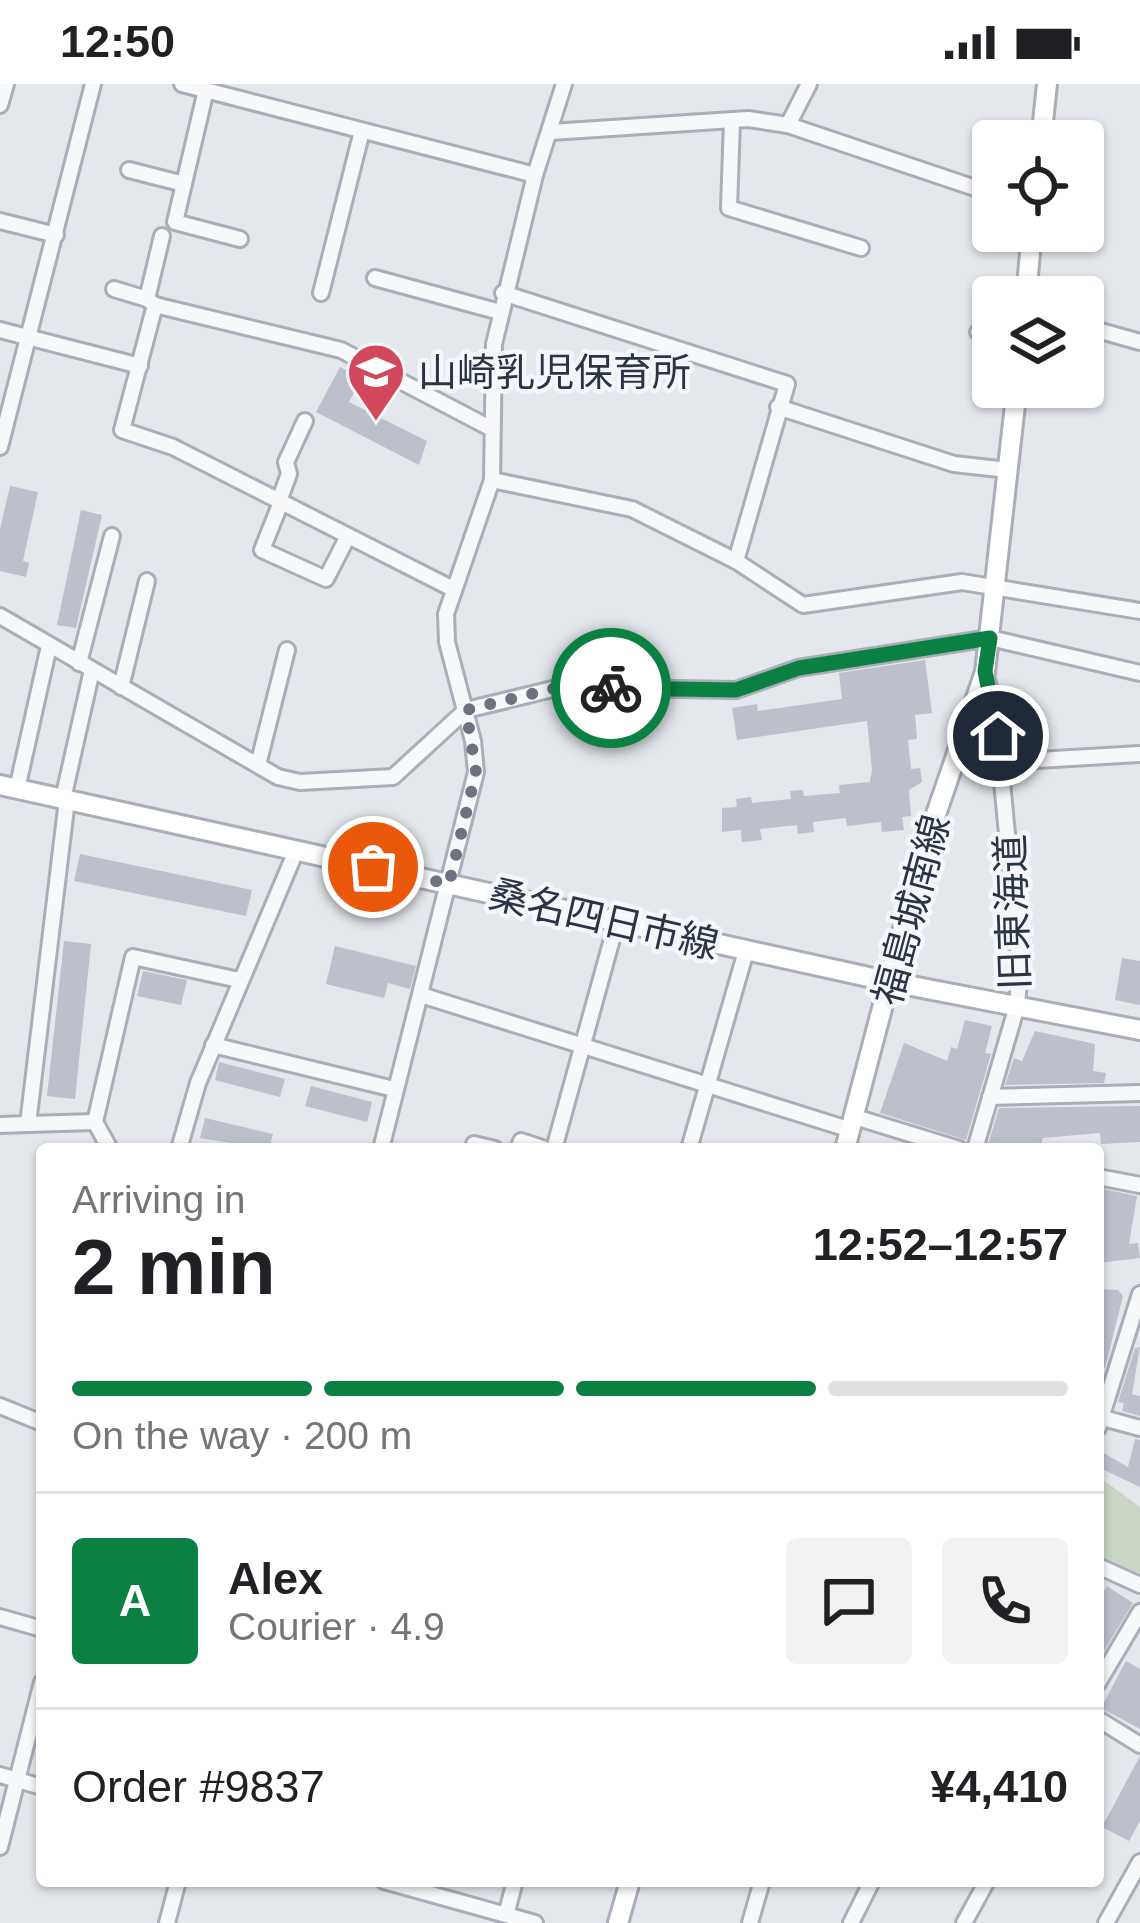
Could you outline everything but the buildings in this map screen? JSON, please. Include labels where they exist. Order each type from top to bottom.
[{"type":"main road","points":[[1043,120],[1047,84]]},
{"type":"main road","name":"福島城南線","points":[[850,1132],[924,849],[985,671],[1014,408]]},
{"type":"main road","name":"桑名四日市線","points":[[8,787],[746,951],[1140,1030]]},
{"type":"main road","points":[[617,1923],[628,1887]]},
{"type":"street","points":[[0,105],[6,84]]},
{"type":"street","points":[[0,447],[93,84]]},
{"type":"street","points":[[182,84],[535,175]]},
{"type":"street","points":[[382,1143],[476,772],[466,710],[447,642],[453,589],[492,480],[494,344],[503,293],[564,84]]},
{"type":"street","points":[[788,124],[809,84]]},
{"type":"street","points":[[206,90],[175,222],[240,238]]},
{"type":"street","points":[[551,132],[732,121],[788,124],[972,187]]},
{"type":"street","points":[[732,121],[729,208],[861,248]]},
{"type":"street","points":[[321,293],[362,130]]},
{"type":"street","points":[[129,170],[184,184]]},
{"type":"street","points":[[0,221],[56,235]]},
{"type":"street","points":[[162,236],[140,366],[122,430],[173,447],[453,589]]},
{"type":"street","points":[[375,278],[500,312]]},
{"type":"street","points":[[114,290],[341,350],[492,429]]},
{"type":"street","points":[[503,293],[787,383],[754,513],[736,561]]},
{"type":"street","points":[[0,330],[140,366]]},
{"type":"street","points":[[1104,332],[1140,342]]},
{"type":"street","points":[[778,407],[954,464],[1008,470]]},
{"type":"street","points":[[305,421],[286,462],[289,474],[262,550],[326,579],[348,536]]},
{"type":"street","points":[[492,480],[632,508],[736,561],[803,605],[836,604],[924,584],[997,587],[1140,611]]},
{"type":"street","points":[[28,1124],[65,800],[112,536]]},
{"type":"street","points":[[121,687],[147,581]]},
{"type":"street","points":[[0,616],[258,765],[300,782],[393,777],[466,710],[560,687],[736,690],[799,668],[990,638],[1140,673]]},
{"type":"street","points":[[8,787],[49,646]]},
{"type":"street","points":[[258,765],[287,650]]},
{"type":"street","name":"旧東海道","points":[[977,1143],[1017,1006],[1020,968],[1002,762],[985,671]]},
{"type":"street","points":[[1002,762],[1140,754]]},
{"type":"street","points":[[180,1143],[213,1045],[296,851]]},
{"type":"street","points":[[552,1143],[617,921]]},
{"type":"street","points":[[691,1143],[746,951]]},
{"type":"street","points":[[106,1143],[94,1122],[134,957],[239,980]]},
{"type":"street","points":[[421,995],[850,1132],[921,1143]]},
{"type":"street","points":[[213,1045],[394,1089]]},
{"type":"street","points":[[990,1097],[1140,1093]]},
{"type":"street","points":[[0,1125],[94,1122]]},
{"type":"street","points":[[1104,1178],[1140,1185]]},
{"type":"street","points":[[1104,1413],[1140,1294]]},
{"type":"street","points":[[0,1406],[36,1421]]},
{"type":"street","points":[[1104,1423],[1140,1429]]},
{"type":"street","points":[[1104,1569],[1140,1585]]},
{"type":"street","points":[[1104,1673],[1140,1612]]},
{"type":"street","points":[[0,1617],[36,1627]]},
{"type":"street","points":[[0,1847],[36,1706]]},
{"type":"street","points":[[1104,1723],[1140,1745]]},
{"type":"street","points":[[0,1775],[36,1785]]},
{"type":"street","points":[[1106,1923],[1140,1862]]},
{"type":"street","points":[[167,1923],[176,1887]]},
{"type":"street","points":[[406,1887],[535,1923]]},
{"type":"street","points":[[506,1915],[513,1887]]},
{"type":"street","points":[[750,1923],[760,1887]]},
{"type":"street","points":[[851,1923],[869,1887]]},
{"type":"street","points":[[964,1923],[984,1887]]},
{"type":"green space","points":[[1104,1480],[1140,1507],[1140,1574],[1104,1558]]},
{"type":"way so far","points":[[373,867],[449,884],[476,772],[466,710],[560,687],[611,688]]},
{"type":"place","name":"山崎乳児保育所","points":[[376,423]]},
{"type":"route","points":[[611,688],[736,690],[799,668],[990,638],[985,671],[998,736]]}]
